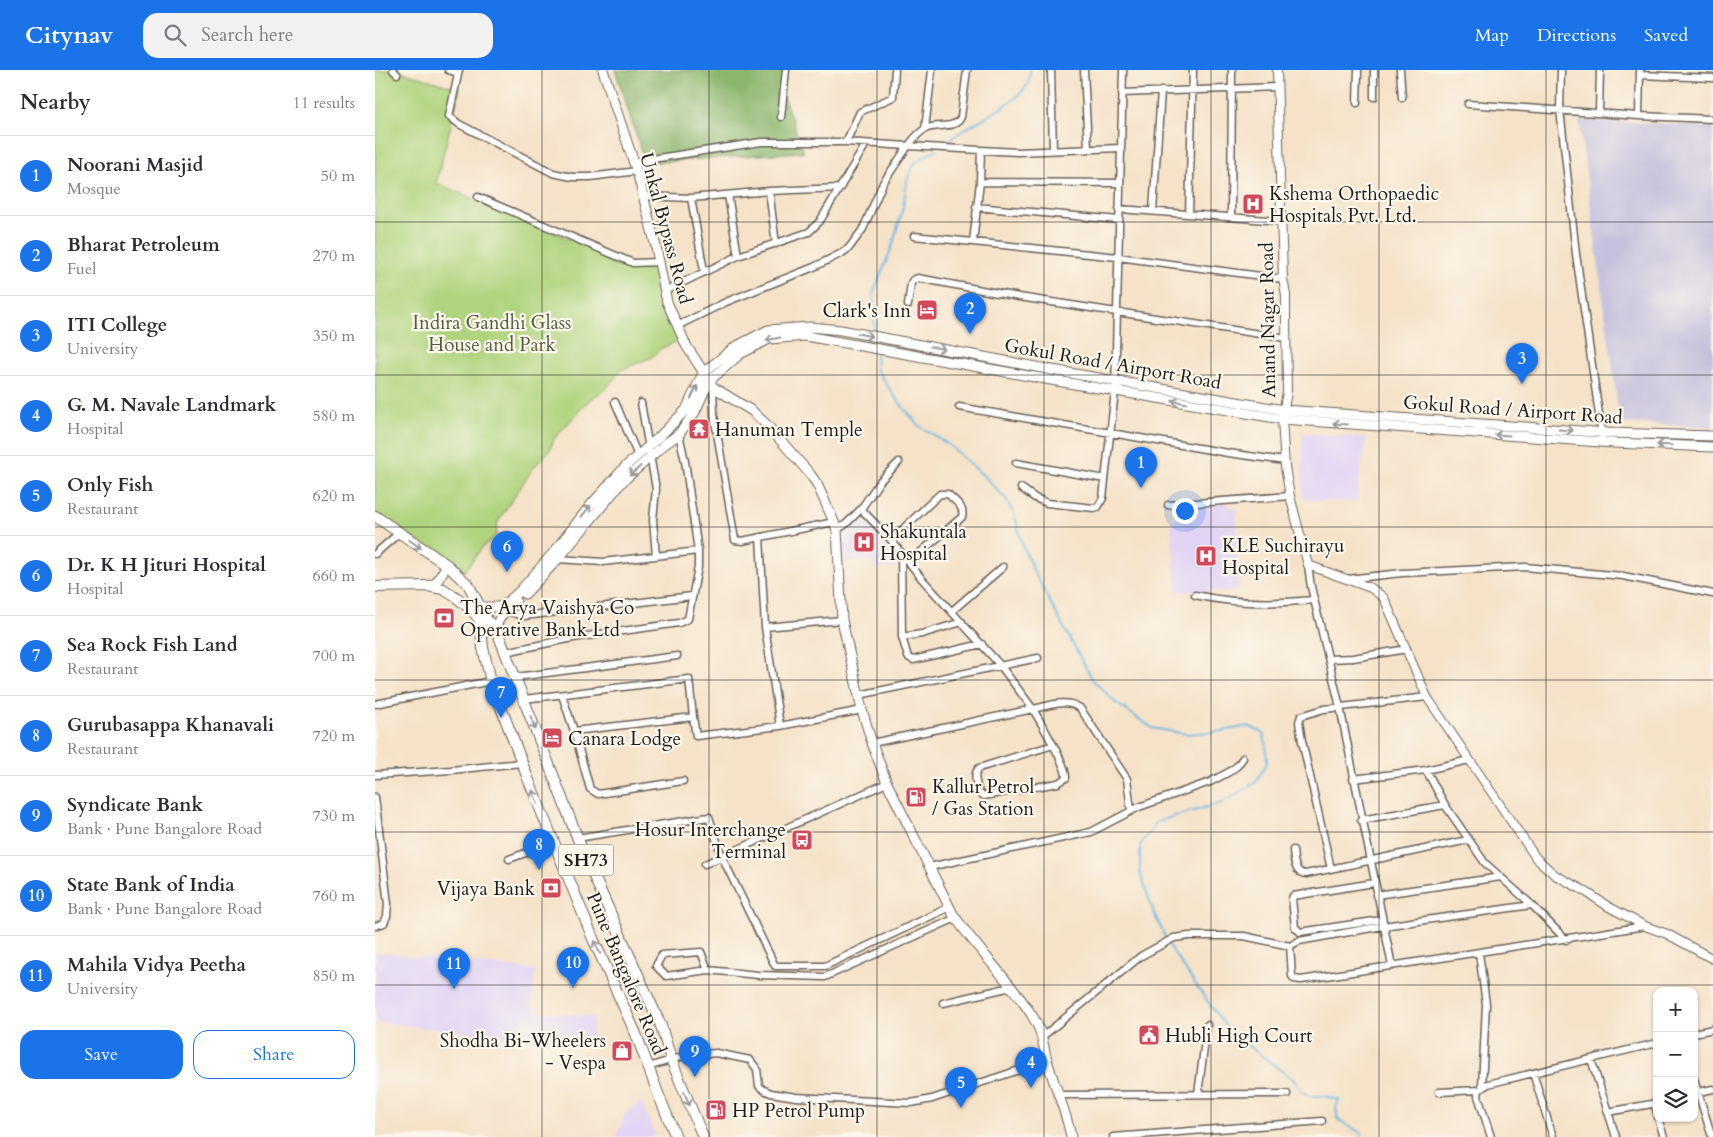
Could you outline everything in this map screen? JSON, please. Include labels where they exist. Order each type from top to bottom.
[{"type":"main road","name":"Unkal Bypass Road","points":[[603,70],[635,166],[667,302],[686,345],[711,384]]},
{"type":"main road","name":"Gokul Road / Airport Road","points":[[497,631],[497,622],[520,591],[590,506],[686,410],[703,373],[735,347],[768,330],[841,330],[1115,380],[1283,414],[1601,432],[1713,436]]},
{"type":"main road","name":"Gokul Road / Airport Road","points":[[484,620],[509,606],[558,559],[623,482],[679,434],[694,414],[711,384],[740,354],[769,339],[807,331],[839,341],[1115,391],[1283,414],[1603,442],[1713,447]]},
{"type":"main road","points":[[711,384],[753,411],[813,479],[835,526],[842,620],[862,710],[887,783],[956,918],[1011,987],[1033,1017],[1043,1036],[1046,1056],[1069,1125],[1071,1137]]},
{"type":"main road","name":"SH73","points":[[375,516],[447,566]]},
{"type":"main road","points":[[428,586],[436,583],[447,566]]},
{"type":"main road","name":"Pune Bangalore Road","points":[[447,566],[468,584],[480,607],[484,620],[483,648],[491,682],[553,843],[636,1034],[677,1137]]},
{"type":"main road","name":"Pune Bangalore Road","points":[[375,587],[428,586],[443,590],[456,597],[497,631],[577,838],[661,1026],[671,1059],[703,1137]]},
{"type":"main road","points":[[480,607],[509,606]]},
{"type":"street","points":[[448,70],[459,71],[449,116],[459,124],[553,173],[573,177],[590,177],[635,166],[761,142],[846,142],[1017,152],[1121,148]]},
{"type":"street","points":[[781,118],[786,70]]},
{"type":"street","points":[[846,142],[860,112],[893,96],[895,70]]},
{"type":"street","points":[[925,129],[932,70]]},
{"type":"street","points":[[677,326],[726,302],[814,267],[849,248],[863,229],[883,184],[907,146],[925,129],[955,124],[961,119],[967,70]]},
{"type":"street","points":[[1051,70],[1053,150]]},
{"type":"street","points":[[1084,70],[1088,150]]},
{"type":"street","points":[[1021,488],[1035,498],[1047,503],[1094,508],[1101,504],[1115,391],[1123,70]]},
{"type":"street","points":[[1189,214],[1194,90],[1193,70]]},
{"type":"street","points":[[1231,217],[1232,70]]},
{"type":"street","name":"Anand Nagar Road","points":[[1277,70],[1283,279],[1286,295],[1287,338],[1287,392],[1283,414],[1285,462],[1290,496],[1308,565]]},
{"type":"street","points":[[1357,103],[1358,70]]},
{"type":"street","points":[[1374,70],[1374,97]]},
{"type":"street","points":[[1400,70],[1402,98]]},
{"type":"street","points":[[1561,70],[1560,109],[1575,254],[1603,442]]},
{"type":"street","points":[[1599,112],[1600,70]]},
{"type":"street","points":[[1639,116],[1640,73],[1713,78]]},
{"type":"street","points":[[1122,93],[1277,87]]},
{"type":"street","points":[[1153,211],[1161,91]]},
{"type":"street","points":[[1468,104],[1639,116],[1713,119]]},
{"type":"street","points":[[665,292],[704,271],[738,256],[801,235],[815,228],[866,144]]},
{"type":"street","points":[[973,242],[980,182],[981,150]]},
{"type":"street","points":[[980,182],[1120,183]]},
{"type":"street","points":[[643,196],[691,198],[769,191],[841,188]]},
{"type":"street","points":[[769,191],[776,244]]},
{"type":"street","points":[[728,195],[738,256]]},
{"type":"street","points":[[478,197],[633,263],[659,262]]},
{"type":"street","points":[[691,198],[704,271]]},
{"type":"street","points":[[977,207],[1119,220]]},
{"type":"street","points":[[1119,209],[1281,221]]},
{"type":"street","points":[[914,236],[1118,257],[1283,279]]},
{"type":"street","points":[[908,305],[911,283],[918,278],[1019,297],[1287,338]]},
{"type":"street","points":[[711,384],[733,537],[737,541],[846,524],[861,509],[880,481],[899,462]]},
{"type":"street","points":[[615,402],[638,456]]},
{"type":"street","points":[[641,403],[656,489],[653,520],[657,556]]},
{"type":"street","points":[[959,406],[1285,462]]},
{"type":"street","points":[[505,652],[573,638],[684,622],[688,619],[698,567],[698,552],[679,434]]},
{"type":"street","points":[[1016,463],[1105,479]]},
{"type":"street","points":[[891,540],[940,494],[948,494],[962,508],[962,517],[909,562]]},
{"type":"street","points":[[1168,505],[1290,496]]},
{"type":"street","points":[[861,509],[891,540],[922,579],[1000,665],[1033,709],[1053,745],[1067,774],[1063,781],[988,796],[979,793],[975,779],[975,773],[979,768],[1053,745]]},
{"type":"street","points":[[375,554],[399,533]]},
{"type":"street","points":[[760,537],[765,627],[780,726]]},
{"type":"street","points":[[558,559],[603,562],[698,552]]},
{"type":"street","points":[[901,552],[902,637],[908,657],[913,660],[982,644]]},
{"type":"street","points":[[1308,565],[1371,588],[1384,598],[1427,697],[1536,858],[1555,875],[1645,926],[1667,934],[1713,959]]},
{"type":"street","points":[[1308,565],[1314,600],[1340,707],[1361,820],[1392,966]]},
{"type":"street","points":[[951,610],[1003,567]]},
{"type":"street","points":[[1345,579],[1402,573],[1525,567],[1623,576],[1713,594]]},
{"type":"street","points":[[1195,595],[1223,601],[1268,603],[1314,600]]},
{"type":"street","points":[[509,606],[524,616],[692,596]]},
{"type":"street","points":[[765,627],[842,620]]},
{"type":"street","points":[[902,637],[922,634],[962,622]]},
{"type":"street","points":[[1329,659],[1353,658],[1407,649]]},
{"type":"street","points":[[515,677],[677,656]]},
{"type":"street","points":[[859,695],[1038,658]]},
{"type":"street","points":[[524,699],[689,679],[696,736],[780,726],[862,710]]},
{"type":"street","points":[[375,704],[491,682]]},
{"type":"street","points":[[562,695],[590,788],[593,792],[598,794],[683,782]]},
{"type":"street","points":[[1331,869],[1299,722],[1301,716],[1309,712],[1340,707],[1427,697]]},
{"type":"street","points":[[872,743],[1063,703],[1074,704],[1080,708],[1127,779],[1131,810]]},
{"type":"street","points":[[574,730],[693,717]]},
{"type":"street","points":[[929,867],[1091,832],[1131,810],[1210,782],[1229,772],[1243,758]]},
{"type":"street","points":[[1353,779],[1426,770],[1469,760]]},
{"type":"street","points":[[375,775],[522,763]]},
{"type":"street","points":[[1426,770],[1445,805],[1485,863],[1532,905],[1566,940]]},
{"type":"street","points":[[705,864],[887,783]]},
{"type":"street","points":[[375,797],[378,854],[388,904],[387,916],[383,923],[375,926]]},
{"type":"street","points":[[1361,820],[1445,805]]},
{"type":"street","points":[[577,838],[709,817],[722,857],[775,966],[825,966],[950,907]]},
{"type":"street","points":[[1293,850],[1296,867],[1301,874],[1370,862],[1468,840]]},
{"type":"street","points":[[509,859],[553,843]]},
{"type":"street","points":[[1377,895],[1501,877]]},
{"type":"street","points":[[1374,883],[1293,896],[1295,927],[1300,932],[1532,905]]},
{"type":"street","points":[[708,970],[701,952],[662,955],[656,966],[666,976],[708,970],[758,975],[825,977],[956,918]]},
{"type":"street","points":[[1043,1036],[1148,951],[1174,938],[1189,936],[1244,936],[1290,946],[1299,941],[1382,923]]},
{"type":"street","points":[[1290,946],[1291,972],[1294,979],[1297,980],[1566,940],[1645,926]]},
{"type":"street","points":[[1479,953],[1486,1004],[1481,1088],[1478,1096],[1491,1137]]},
{"type":"street","points":[[943,1003],[1011,987]]},
{"type":"street","points":[[1199,1094],[1207,1025]]},
{"type":"street","points":[[1698,1033],[1713,1028]]},
{"type":"street","points":[[1439,1092],[1481,1088],[1533,1073],[1653,1044]]},
{"type":"street","points":[[648,1067],[683,1056],[716,1053],[750,1060],[757,1069],[759,1086],[764,1090],[783,1096],[911,1103],[932,1099],[1025,1068],[1046,1056]]},
{"type":"street","points":[[1591,1059],[1616,1137]]},
{"type":"street","points":[[1533,1073],[1553,1137]]},
{"type":"street","points":[[1698,1093],[1713,1089]]},
{"type":"street","points":[[1059,1095],[1287,1094]]},
{"type":"street","points":[[1698,1096],[1712,1137]]},
{"type":"street","points":[[1608,1112],[1653,1103]]},
{"type":"street","points":[[1113,1137],[1322,1121]]},
{"type":"street","points":[[1659,1122],[1664,1137]]},
{"type":"shaded area","points":[[1579,120],[1713,126],[1713,427],[1620,423]]},
{"type":"shaded area","points":[[1302,433],[1366,438],[1356,502],[1303,500]]},
{"type":"shaded area","name":"KLE Suchirayu Hospital","points":[[1224,503],[1236,509],[1239,591],[1184,591],[1177,594],[1171,521],[1184,516],[1191,507]]},
{"type":"shaded area","name":"Shakuntala Hospital","points":[[860,516],[896,552],[896,568],[874,569],[873,562],[841,561],[842,532]]},
{"type":"shaded area","points":[[375,952],[535,970],[531,1007],[535,1008],[535,1011],[594,1017],[591,1047],[375,1022]]},
{"type":"shaded area","points":[[641,1101],[656,1137],[616,1137],[625,1113]]},
{"type":"green space","name":"Indira Gandhi Glass House and Park","points":[[375,70],[394,70],[460,89],[436,183],[635,267],[656,264],[672,325],[680,340],[660,349],[652,357],[621,370],[606,389],[589,400],[554,439],[550,450],[534,467],[498,521],[496,535],[481,549],[464,572],[375,512]]},
{"type":"green space","points":[[615,70],[786,70],[783,95],[804,152],[645,163]]},
{"type":"waterway","points":[[943,145],[1014,99],[1027,85],[1030,70]]},
{"type":"waterway","points":[[875,334],[874,291],[892,247],[911,169],[916,162],[937,149]]},
{"type":"waterway","points":[[876,352],[877,370],[895,397],[918,425],[949,445],[985,477],[1006,499],[1015,516],[1022,544],[1033,570],[1052,606],[1092,679],[1116,703],[1152,728],[1186,734],[1223,731],[1248,726],[1263,733],[1266,744],[1267,763],[1255,783],[1221,803],[1158,821],[1140,845],[1140,872],[1153,911],[1166,939]]},
{"type":"waterway","points":[[1168,944],[1230,1032],[1294,1080],[1308,1096],[1324,1096],[1339,1100],[1336,1108],[1338,1120],[1361,1133],[1362,1137]]},
{"type":"place","name":"Kshema Orthopaedic Hospitals Pvt. Ltd.","points":[[1253,204]]},
{"type":"place","name":"Clark's Inn","points":[[927,310]]},
{"type":"place","name":"Bharat Petroleum","points":[[970,334]]},
{"type":"place","name":"ITI College","points":[[1522,384]]},
{"type":"place","name":"Hanuman Temple","points":[[699,429]]},
{"type":"place","name":"Noorani Masjid","points":[[1141,488]]},
{"type":"place","name":"Shakuntala Hospital","points":[[864,542]]},
{"type":"place","name":"KLE Suchirayu Hospital","points":[[1206,556]]},
{"type":"place","name":"Dr. K H Jituri Hospital","points":[[507,572]]},
{"type":"place","name":"The Arya Vaishya Co Operative Bank Ltd","points":[[444,618]]},
{"type":"place","name":"Sea Rock Fish Land","points":[[501,718]]},
{"type":"place","name":"Canara Lodge","points":[[552,738]]},
{"type":"place","name":"Kallur Petrol / Gas Station","points":[[916,797]]},
{"type":"place","name":"Hosur Interchange Terminal","points":[[802,840]]},
{"type":"place","name":"Gurubasappa Khanavali","points":[[539,870]]},
{"type":"place","name":"Vijaya Bank","points":[[551,888]]},
{"type":"place","name":"State Bank of India","points":[[573,988]]},
{"type":"place","name":"Mahila Vidya Peetha","points":[[454,989]]},
{"type":"place","name":"Hubli High Court","points":[[1149,1035]]},
{"type":"place","name":"Shodha Bi-Wheelers - Vespa","points":[[622,1051]]},
{"type":"place","name":"Syndicate Bank","points":[[695,1077]]},
{"type":"place","name":"G. M. Navale Landmark","points":[[1031,1088]]},
{"type":"place","name":"Only Fish","points":[[961,1108]]},
{"type":"place","name":"HP Petrol Pump","points":[[716,1110]]}]
